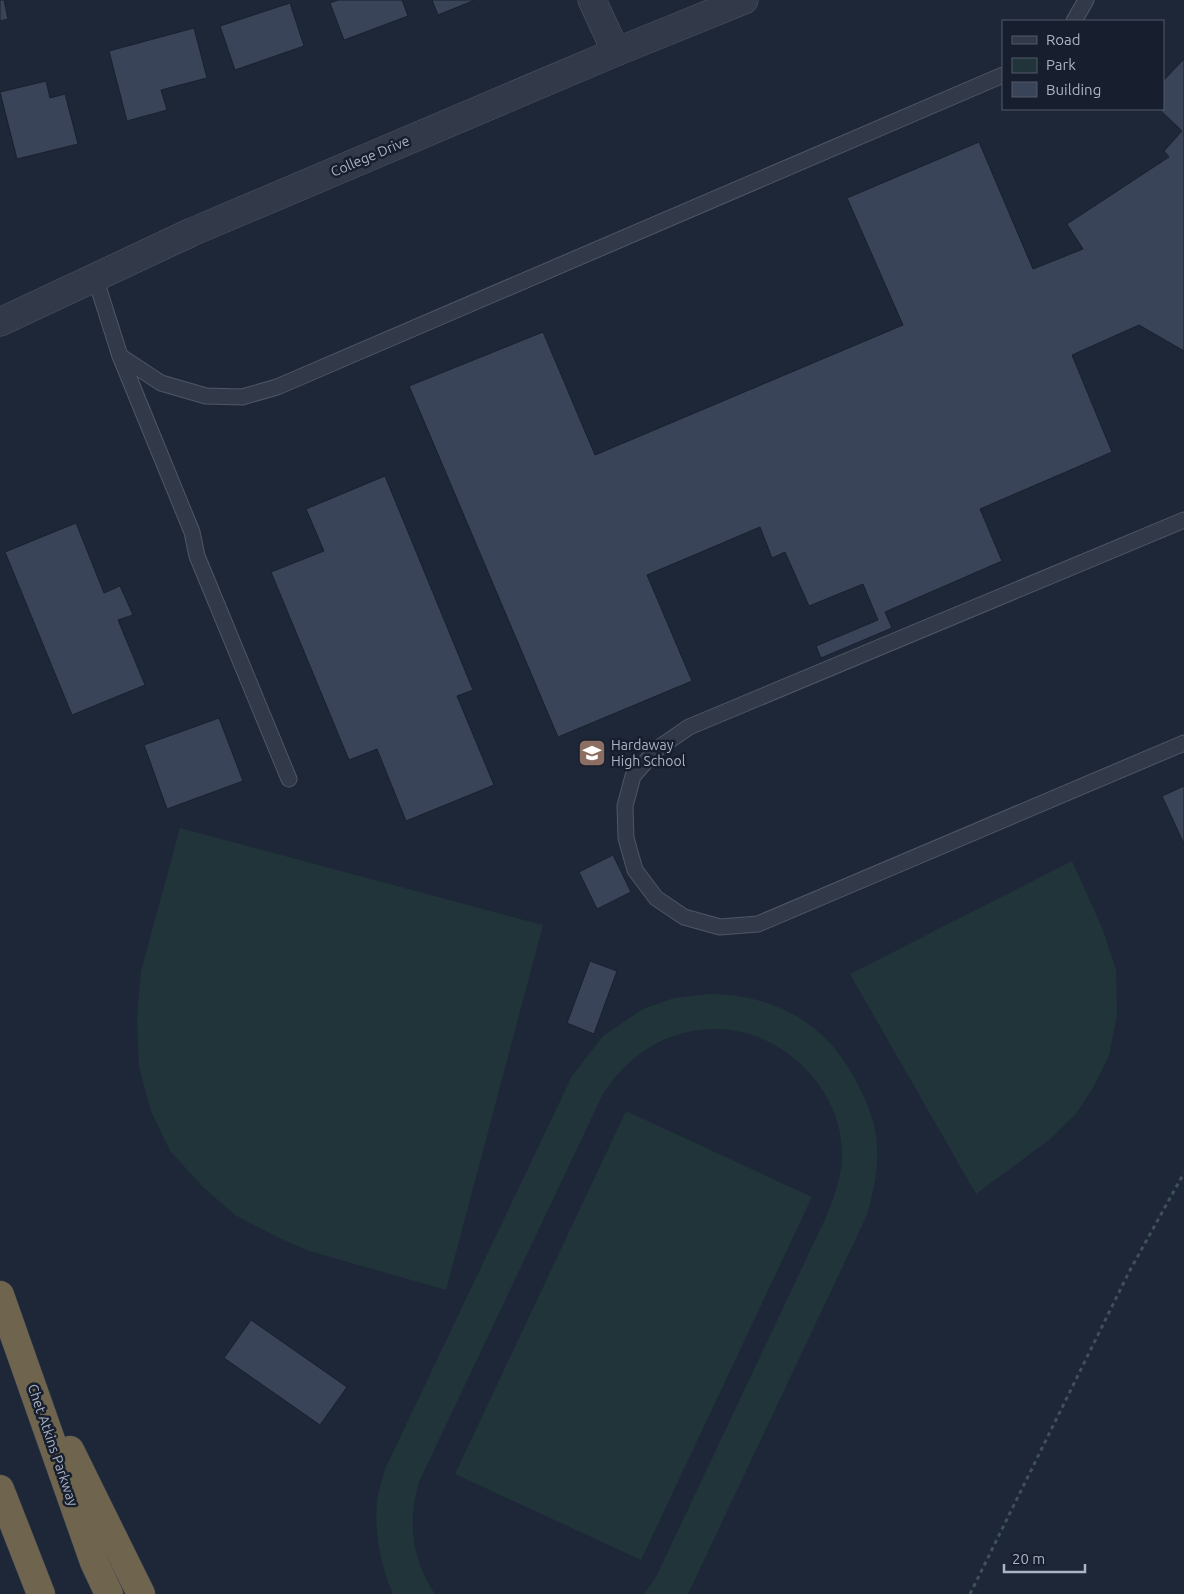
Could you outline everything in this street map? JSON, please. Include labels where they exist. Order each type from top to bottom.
[{"type":"highway","name":"Chet Atkins Parkway","points":[[0,1295],[94,1562],[109,1594]]},
{"type":"highway","points":[[16,1341],[142,1594]]},
{"type":"highway","points":[[0,1489],[41,1594]]},
{"type":"street","points":[[592,0],[616,52]]},
{"type":"street","name":"College Drive","points":[[0,322],[192,232],[616,52],[744,0]]},
{"type":"lane","points":[[1075,20],[1086,0]]},
{"type":"lane","points":[[120,356],[161,383],[206,396],[242,397],[277,387],[1002,75]]},
{"type":"lane","points":[[95,277],[120,356],[192,532],[197,556],[289,779]]},
{"type":"lane","points":[[1184,520],[689,727],[657,749],[633,776],[626,806],[626,838],[634,870],[656,898],[684,917],[720,927],[758,924],[1184,743]]},
{"type":"path","points":[[970,1594],[1130,1272],[1184,1173]]},
{"type":"green space","points":[[180,828],[543,925],[446,1290],[309,1251],[277,1237],[235,1215],[204,1188],[170,1151],[151,1111],[139,1067],[137,1018],[141,971]]},
{"type":"green space","points":[[1072,861],[1103,930],[1116,970],[1117,1015],[1109,1056],[1094,1086],[1076,1114],[1049,1140],[976,1194],[850,974]]},
{"type":"green space","points":[[710,994],[736,996],[760,1001],[802,1019],[820,1033],[836,1050],[850,1070],[865,1098],[876,1136],[877,1166],[867,1215],[688,1594],[644,1594],[656,1577],[826,1217],[837,1187],[842,1163],[842,1145],[832,1107],[816,1081],[792,1056],[765,1040],[735,1031],[705,1029],[676,1035],[648,1048],[623,1069],[602,1096],[419,1482],[413,1511],[414,1540],[421,1568],[435,1594],[393,1594],[382,1561],[376,1514],[380,1486],[385,1469],[572,1076],[603,1036],[643,1009],[674,998]]},
{"type":"green space","points":[[626,1111],[812,1197],[641,1560],[455,1474]]},
{"type":"building","points":[[0,0],[4,0],[8,19],[0,21]]},
{"type":"building","points":[[338,0],[402,0],[408,16],[344,40],[330,3]]},
{"type":"building","points":[[432,0],[475,0],[438,15]]},
{"type":"building","points":[[290,3],[304,46],[235,70],[220,26]]},
{"type":"building","points":[[194,28],[207,78],[161,90],[167,110],[127,121],[109,51]]},
{"type":"building","points":[[1184,59],[1184,351],[1139,325],[1072,355],[1112,452],[980,509],[1002,561],[885,612],[892,628],[821,658],[816,646],[878,620],[863,584],[809,606],[785,552],[772,558],[760,527],[647,575],[692,681],[558,737],[409,386],[543,332],[595,455],[903,325],[847,198],[979,142],[1033,269],[1083,249],[1067,224],[1169,157],[1164,151],[1182,131],[1160,110],[1164,110],[1164,80]]},
{"type":"building","points":[[46,81],[50,98],[65,94],[78,144],[17,159],[0,92]]},
{"type":"building","points":[[385,476],[473,690],[457,696],[494,785],[406,821],[377,749],[349,760],[271,572],[324,551],[306,509]]},
{"type":"building","points":[[76,523],[104,593],[120,586],[133,615],[118,620],[145,685],[72,715],[5,552]]},
{"type":"building","points":[[219,718],[243,781],[167,809],[144,745]]},
{"type":"building","points":[[1184,786],[1184,844],[1162,796]]},
{"type":"building","points":[[613,855],[631,892],[597,909],[579,872]]},
{"type":"building","points":[[590,961],[617,971],[594,1034],[567,1023]]},
{"type":"building","points":[[251,1320],[347,1387],[320,1425],[224,1358]]},
{"type":"place","name":"Hardaway High School","points":[[592,753]]}]
